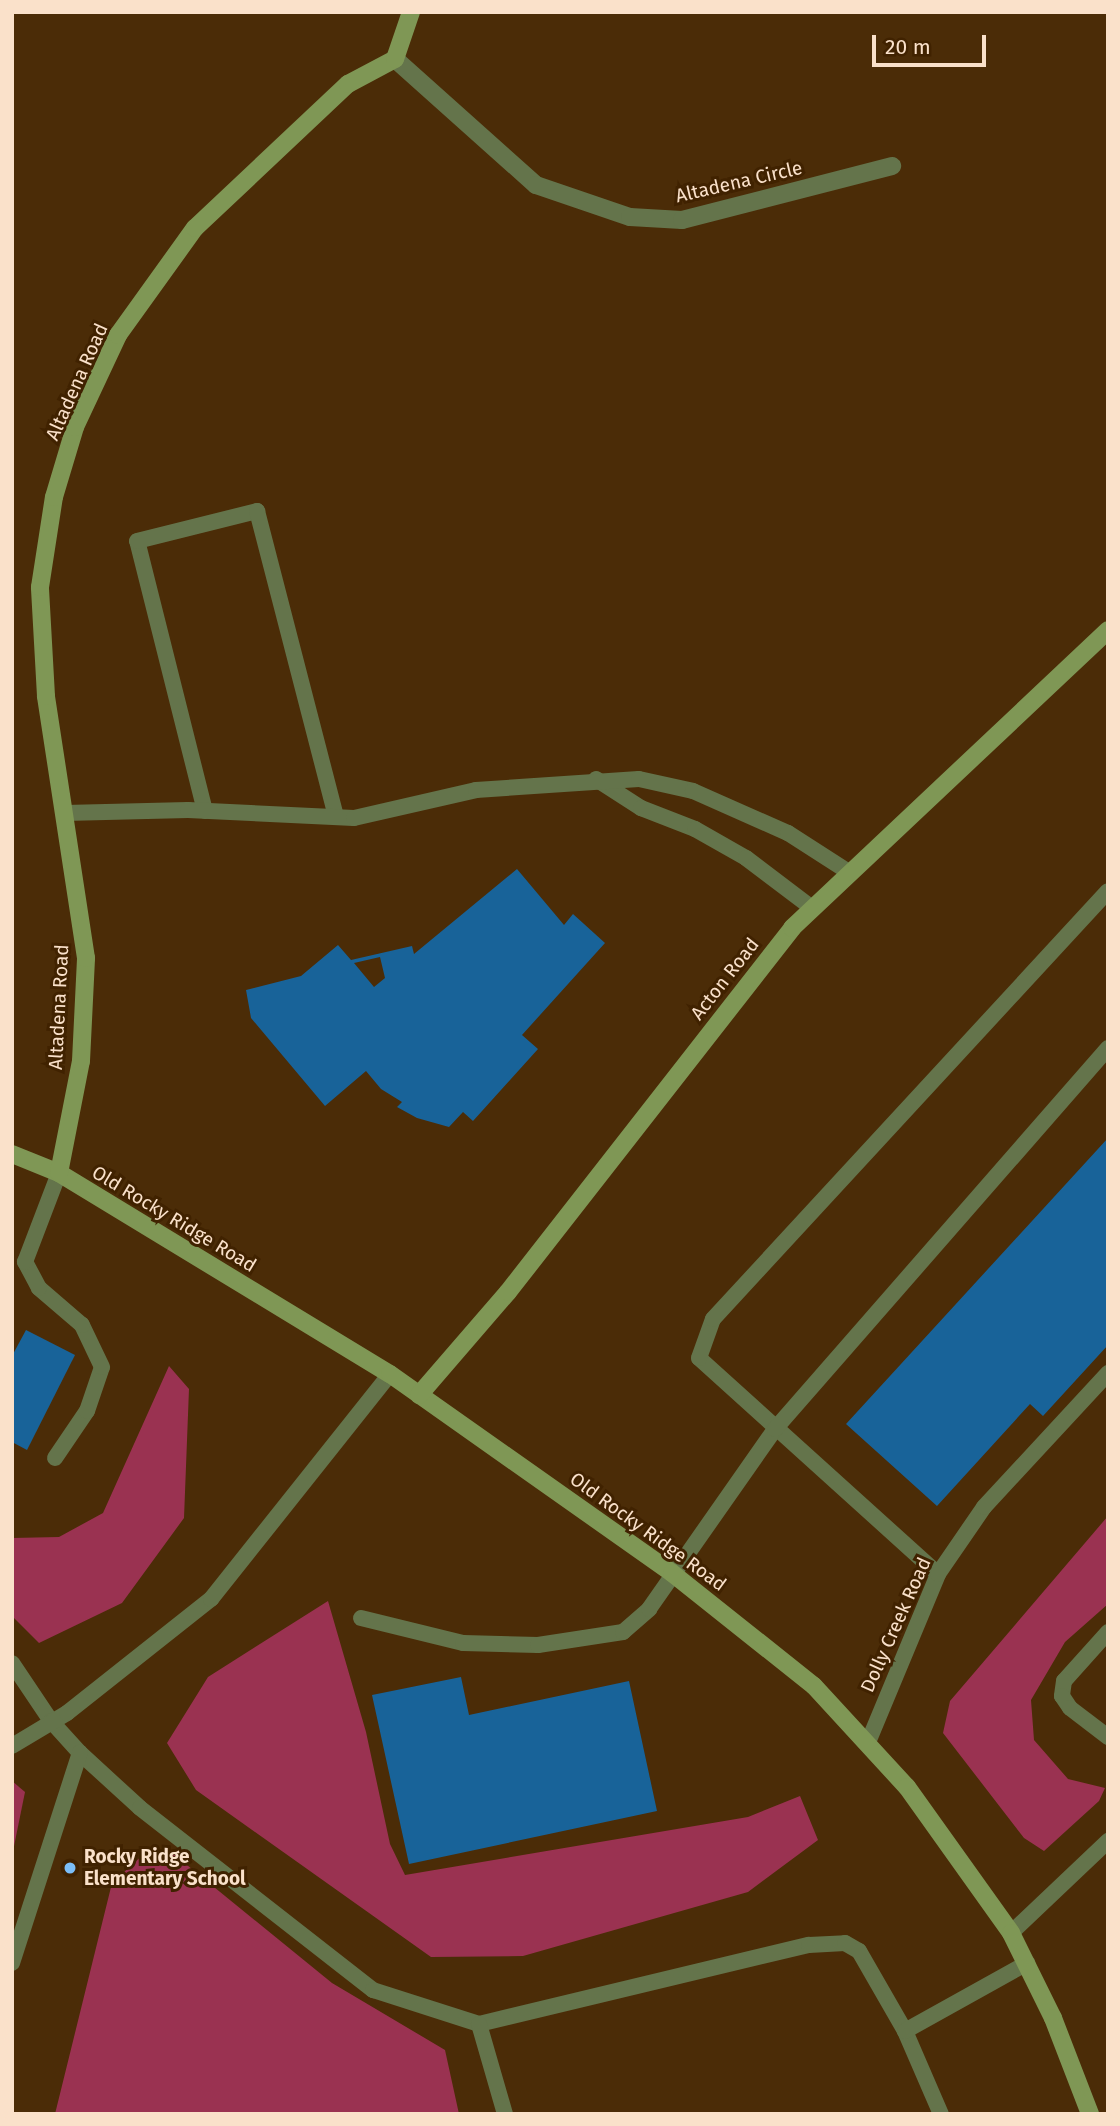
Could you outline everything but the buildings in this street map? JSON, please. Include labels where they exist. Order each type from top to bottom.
[{"type":"street","points":[[395,58],[411,12]]},
{"type":"street","name":"Altadena Circle","points":[[395,58],[536,185],[630,217],[682,220],[892,166]]},
{"type":"street","name":"Altadena Road","points":[[59,1173],[81,1060],[86,958],[46,696],[40,587],[54,497],[75,427],[118,335],[195,228],[348,84],[395,58]]},
{"type":"street","name":"Acton Road","points":[[419,1395],[508,1292],[792,928],[1108,630]]},
{"type":"street","name":"Old Rocky Ridge Road","points":[[12,1154],[59,1173],[390,1374],[672,1573],[814,1686],[869,1741],[971,1871],[1011,1933],[1027,1963],[1090,2114]]},
{"type":"lane","points":[[205,811],[137,541],[257,512],[336,817]]},
{"type":"lane","points":[[65,813],[205,811],[354,818],[476,790],[596,779],[639,779],[693,792],[788,833],[850,873]]},
{"type":"lane","points":[[596,779],[642,808],[695,829],[746,858],[812,908]]},
{"type":"lane","points":[[938,1574],[699,1358],[713,1320],[1108,891]]},
{"type":"lane","points":[[361,1618],[463,1643],[538,1645],[623,1632],[649,1609],[775,1429],[1108,1048]]},
{"type":"lane","points":[[55,1458],[87,1411],[102,1367],[82,1325],[39,1288],[25,1262],[59,1173]]},
{"type":"lane","name":"Dolly Creek Road","points":[[869,1741],[938,1574],[984,1507],[1108,1373]]},
{"type":"lane","points":[[16,1738],[51,1721],[211,1599],[390,1374]]},
{"type":"lane","points":[[1108,1632],[1064,1681],[1062,1696],[1070,1708],[1108,1737]]},
{"type":"lane","points":[[12,1663],[51,1721],[80,1753],[141,1808],[373,1990],[479,2024],[827,1942],[845,1943],[859,1951],[905,2031],[941,2114]]},
{"type":"lane","points":[[12,1963],[80,1753]]},
{"type":"lane","points":[[1011,1933],[1108,1841]]},
{"type":"lane","points":[[905,2031],[1027,1963]]},
{"type":"lane","points":[[479,2024],[505,2114]]},
{"type":"shaded area","points":[[169,1366],[189,1389],[184,1518],[122,1603],[39,1643],[12,1616],[12,1538],[59,1537],[103,1513]]},
{"type":"shaded area","points":[[1108,1516],[1108,1604],[1065,1642],[1031,1700],[1034,1740],[1068,1779],[1105,1788],[1099,1801],[1044,1851],[1024,1838],[943,1733],[950,1701]]},
{"type":"shaded area","points":[[328,1601],[366,1732],[390,1844],[405,1875],[748,1817],[800,1796],[818,1840],[748,1892],[523,1956],[431,1957],[196,1790],[167,1743],[208,1677]]},
{"type":"shaded area","points":[[12,1781],[25,1792],[12,1856]]},
{"type":"shaded area","points":[[171,1852],[332,1983],[445,2050],[459,2114],[55,2114],[112,1883],[145,1853]]},
{"type":"place","name":"Rocky Ridge Elementary School","points":[[70,1868]]}]
